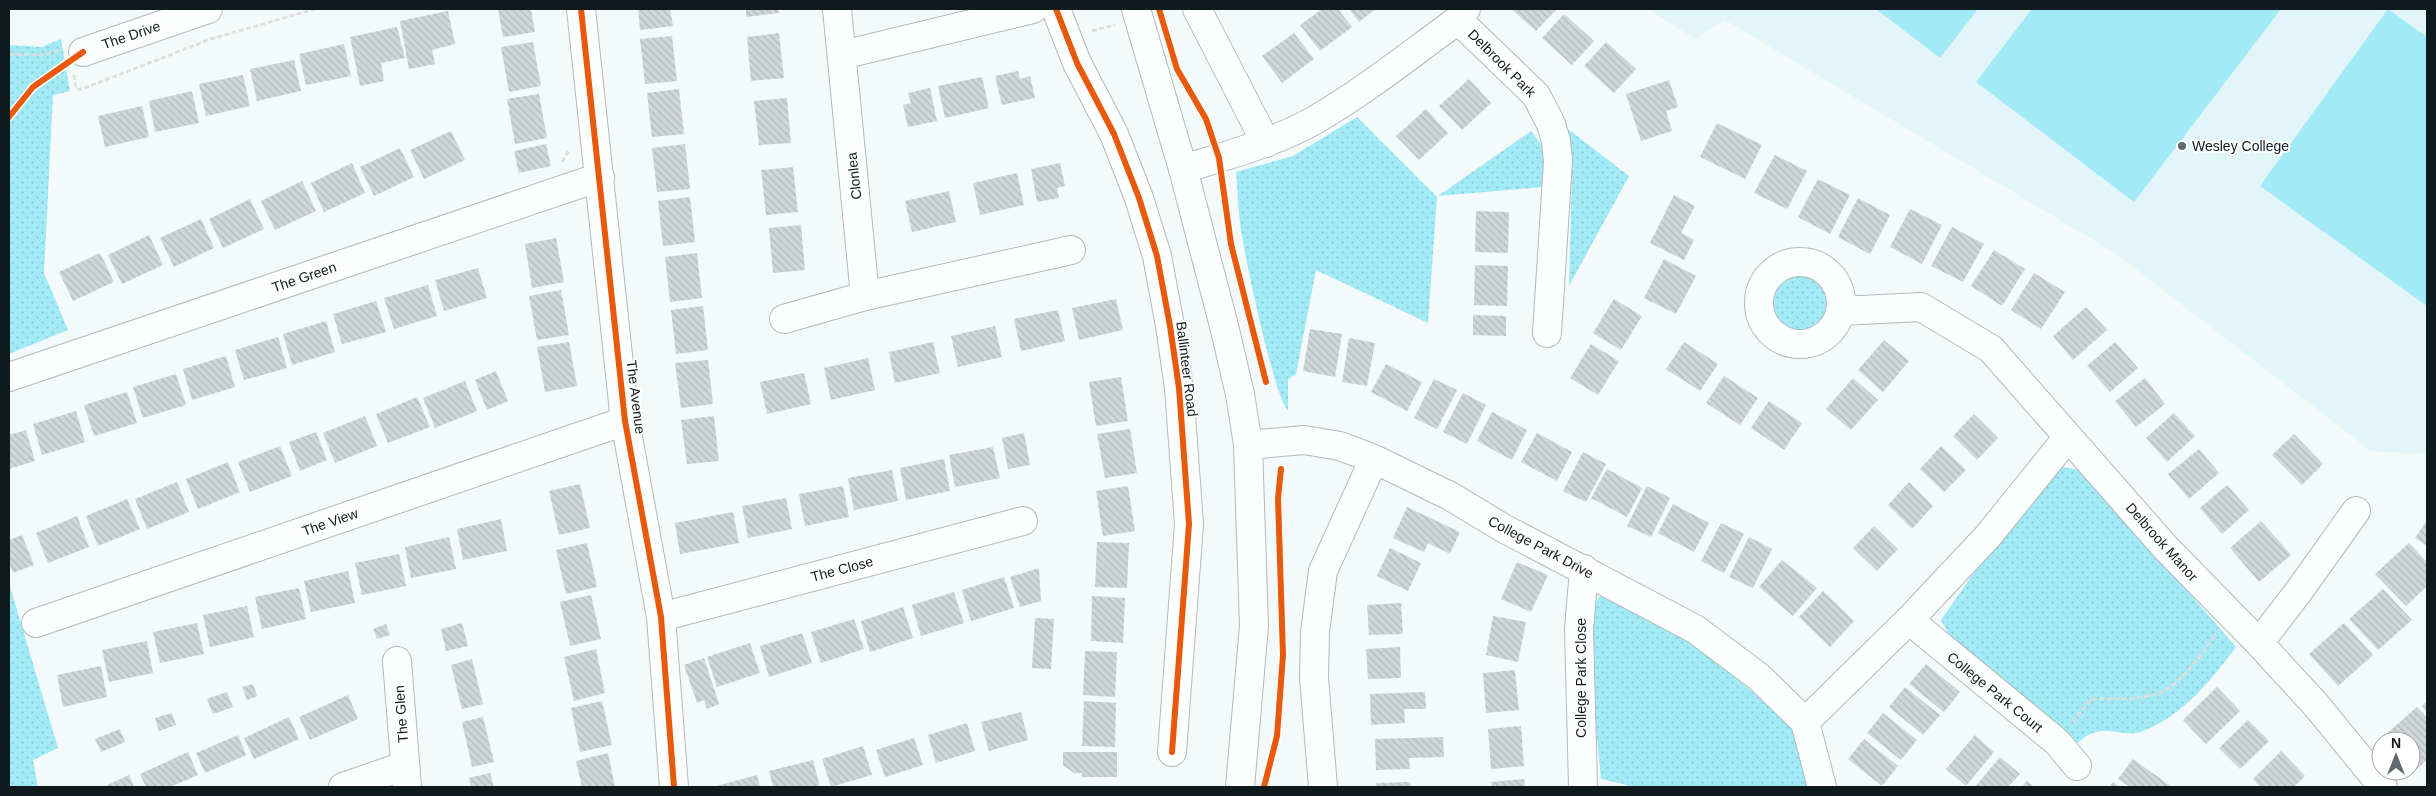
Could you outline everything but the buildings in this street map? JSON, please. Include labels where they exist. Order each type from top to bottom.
[{"type":"street","name":"The Drive","points":[[71,51],[208,9]]},
{"type":"street","name":"The Avenue","points":[[581,9],[625,421],[661,617],[674,787]]},
{"type":"street","name":"Clonlea","points":[[837,9],[865,296]]},
{"type":"street","points":[[842,55],[1033,9]]},
{"type":"street","name":"Ballinteer Road","points":[[1056,9],[1077,63],[1114,134],[1138,198],[1156,256],[1170,326],[1179,388],[1189,524],[1172,752]]},
{"type":"street","points":[[1196,9],[1266,143]]},
{"type":"street","name":"Delbrook Park","points":[[1183,169],[1266,143],[1314,120],[1369,84],[1462,14],[1536,95],[1551,124],[1556,141],[1558,162],[1547,333]]},
{"type":"street","points":[[1128,16],[1183,169],[1224,326],[1240,394],[1248,445],[1254,626],[1240,787]]},
{"type":"street","name":"The Green","points":[[9,377],[600,178]]},
{"type":"street","points":[[784,319],[865,296],[1071,250]]},
{"type":"street","name":"Delbrook Manor","points":[[1841,311],[1922,307],[1991,349],[2165,547],[2259,643],[2316,705],[2383,787]]},
{"type":"street","name":"The View","points":[[36,623],[625,421]]},
{"type":"street","points":[[1822,787],[1805,722],[1909,620],[1988,536],[2068,437]]},
{"type":"street","name":"College Park Drive","points":[[1248,445],[1304,440],[1340,446],[1374,459],[1450,496],[1503,528],[1695,629],[1759,677],[1805,722]]},
{"type":"street","points":[[1323,787],[1314,678],[1315,632],[1323,571],[1374,459]]},
{"type":"street","points":[[2259,643],[2356,511]]},
{"type":"street","name":"The Close","points":[[661,617],[1023,521]]},
{"type":"street","name":"College Park Close","points":[[1583,787],[1579,629],[1584,569]]},
{"type":"street","name":"College Park Court","points":[[1909,620],[2057,742],[2077,766]]},
{"type":"street","name":"The Glen","points":[[344,787],[406,777],[397,661]]},
{"type":"path","points":[[76,89],[211,38],[315,9]]},
{"type":"path","points":[[1087,32],[1128,16]]},
{"type":"path","points":[[9,54],[41,55],[71,51]]},
{"type":"path","points":[[561,164],[573,142]]},
{"type":"path","points":[[2057,742],[2091,699],[2135,699],[2169,688],[2198,659],[2230,615]]},
{"type":"shaded area","name":"Wesley College","points":[[1648,9],[2427,9],[2427,454],[2371,451],[2115,253],[1725,20],[1695,39]]},
{"type":"shaded area","points":[[1876,9],[1978,9],[1940,58]]},
{"type":"shaded area","points":[[2032,9],[2281,9],[2134,202],[1976,82]]},
{"type":"shaded area","points":[[2388,9],[2427,37],[2427,306],[2260,186]]},
{"type":"shaded area","points":[[61,39],[70,91],[53,95],[44,273],[68,330],[9,354],[9,45],[42,47]]},
{"type":"shaded area","points":[[1357,117],[1437,197],[1428,323],[1316,270],[1296,374],[1288,379],[1288,411],[1275,380],[1248,268],[1239,215],[1236,172],[1293,156]]},
{"type":"shaded area","points":[[1568,129],[1629,176],[1569,286],[1572,171]]},
{"type":"shaded area","points":[[1531,131],[1544,148],[1543,187],[1438,196]]},
{"type":"shaded area","points":[[1801,269],[1814,272],[1825,279],[1832,290],[1835,303],[1832,316],[1825,327],[1814,334],[1801,337],[1788,334],[1777,327],[1770,316],[1767,303],[1770,290],[1777,279],[1788,272]]},
{"type":"shaded area","points":[[2063,467],[2082,470],[2236,647],[2196,695],[2171,716],[2158,724],[2135,733],[2095,732],[2078,743],[1958,651],[1941,620],[1980,564],[2047,479]]},
{"type":"shaded area","points":[[9,583],[58,748],[33,760],[38,787],[9,787]]},
{"type":"shaded area","points":[[1613,593],[1708,654],[1795,729],[1808,787],[1628,787],[1627,785],[1601,779],[1592,683],[1592,609],[1600,596]]},
{"type":"cycle path","points":[[581,9],[625,421],[661,617],[674,787]]},
{"type":"cycle path","points":[[1056,9],[1077,63],[1114,134],[1139,198],[1157,256],[1170,326],[1179,388],[1189,524],[1172,752]]},
{"type":"cycle path","points":[[1159,9],[1177,69],[1206,119],[1219,158],[1231,244],[1266,382]]},
{"type":"cycle path","points":[[9,117],[33,87],[83,52]]},
{"type":"cycle path","points":[[1264,787],[1277,736],[1283,655],[1278,498],[1281,469]]},
{"type":"place","name":"Wesley College","points":[[2182,146]]}]
